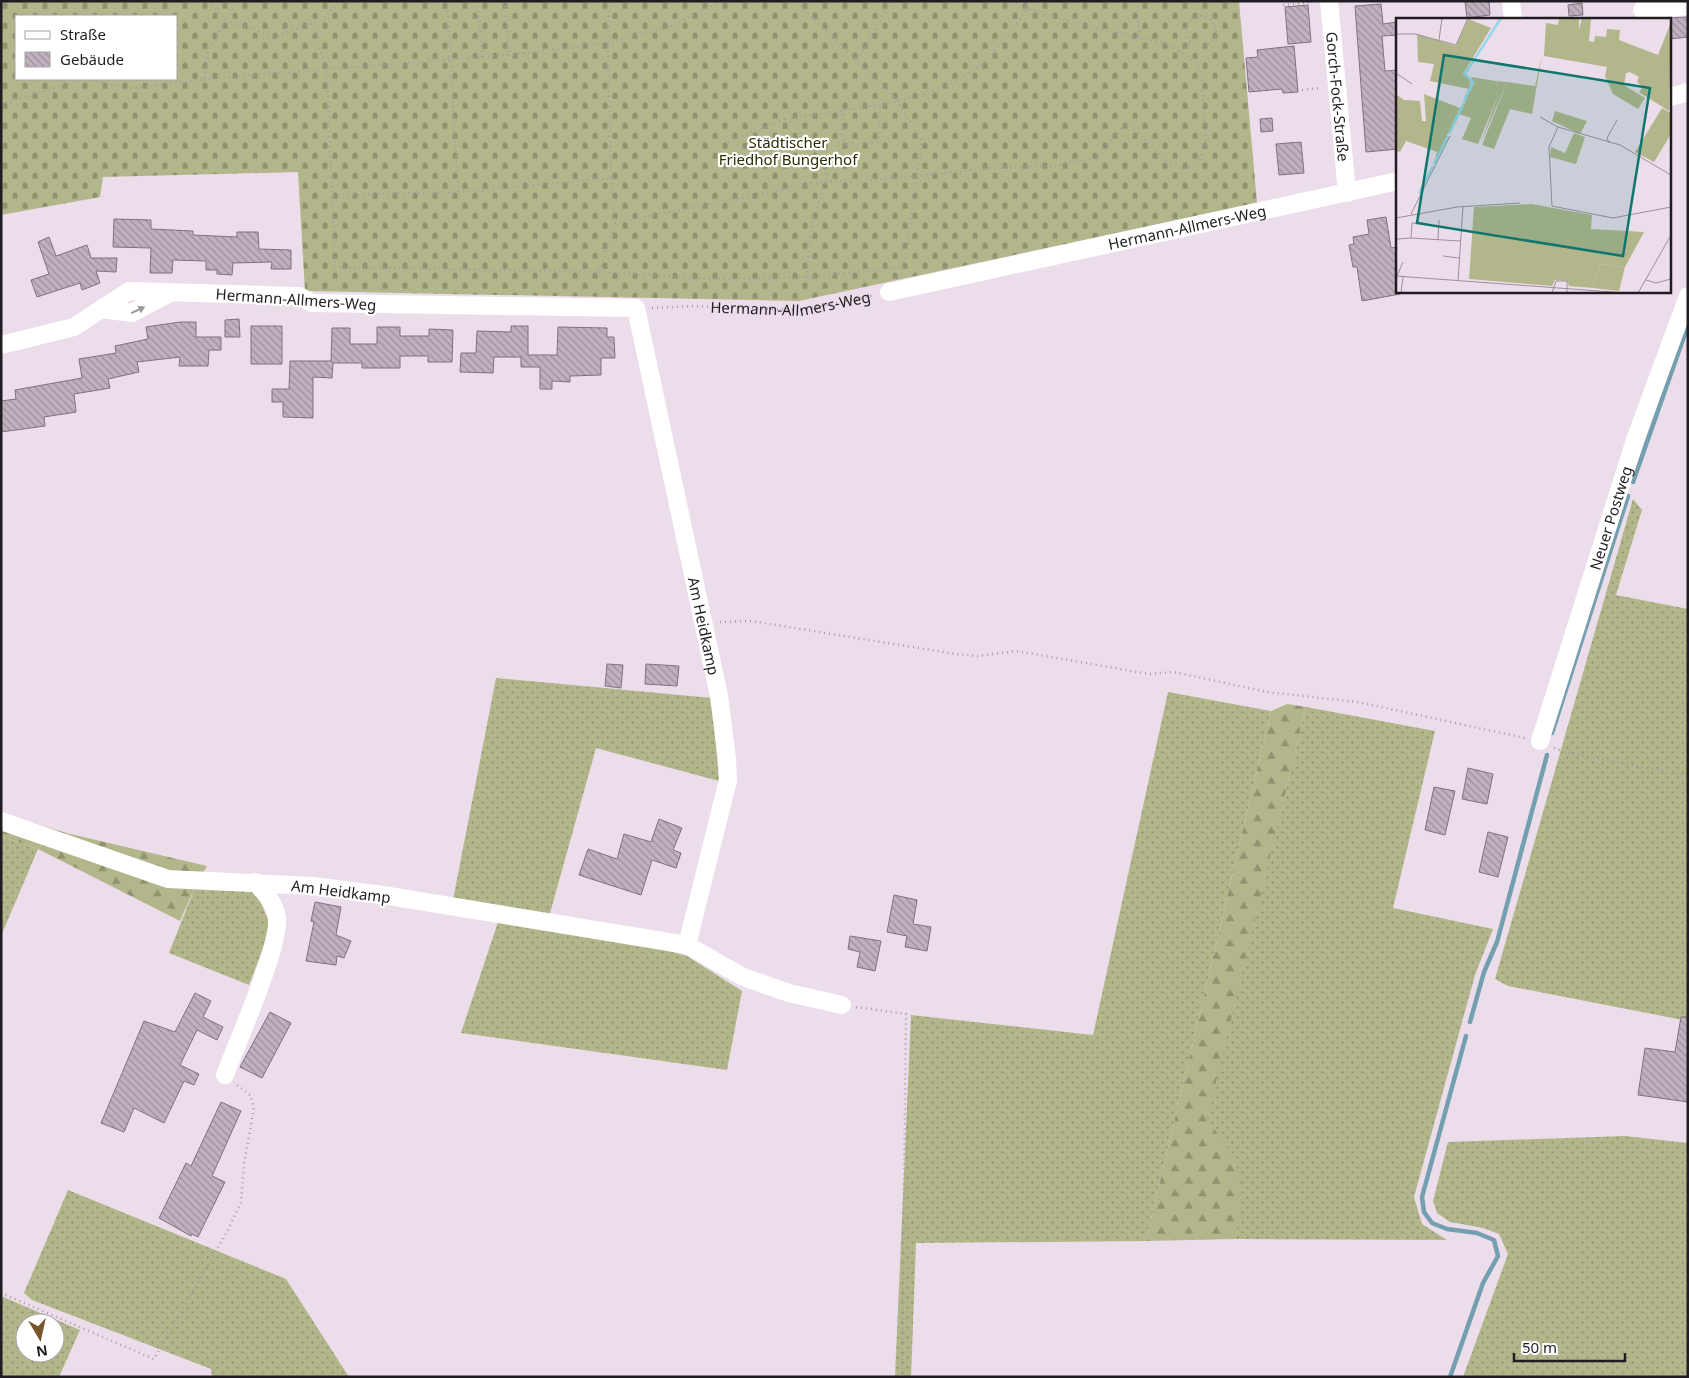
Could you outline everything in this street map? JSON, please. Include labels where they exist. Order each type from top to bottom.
[{"type":"street","name":"Gorch-Fock-Straße","points":[[1329,1],[1347,193]]},
{"type":"street","points":[[1511,1],[1513,18]]},
{"type":"street","points":[[1642,10],[1688,6]]},
{"type":"street","points":[[1672,96],[1688,92]]},
{"type":"street","name":"Hermann-Allmers-Weg","points":[[889,292],[1396,182]]},
{"type":"street","name":"Hermann-Allmers-Weg","points":[[1,345],[74,327],[129,291],[299,296],[312,303],[636,308]]},
{"type":"street","name":"Neuer Postweg","points":[[1540,741],[1636,437],[1688,296]]},
{"type":"street","name":"Am Heidkamp","points":[[636,308],[719,696],[728,780],[686,945]]},
{"type":"street","name":"Am Heidkamp","points":[[1,821],[168,880],[255,882],[313,886],[383,895],[686,945],[743,977],[789,993],[842,1005]]},
{"type":"street","points":[[225,1075],[271,953],[277,918],[270,899],[255,882]]},
{"type":"path","points":[[209,1],[226,21],[275,36],[311,24],[327,16],[339,1]]},
{"type":"path","points":[[204,79],[208,49],[238,1]]},
{"type":"path","points":[[447,1],[458,192]]},
{"type":"path","points":[[478,1],[482,58]]},
{"type":"path","points":[[505,1],[509,56]]},
{"type":"path","points":[[599,272],[615,223],[611,178],[608,43],[610,1]]},
{"type":"path","points":[[89,80],[129,89],[204,79],[509,56],[608,43],[671,26],[722,1]]},
{"type":"path","points":[[311,24],[327,70],[336,267],[599,272],[708,279],[807,277],[905,267],[916,175],[920,158],[920,139],[898,101],[796,1]]},
{"type":"path","points":[[857,60],[891,1]]},
{"type":"path","points":[[615,223],[826,181],[862,181],[1005,167],[1056,166],[1098,158],[1127,122],[1167,161],[1182,169],[1198,165],[1206,144],[1202,75],[1195,61],[1168,44],[1086,26],[1028,9],[1011,1]]},
{"type":"path","points":[[728,142],[786,119],[898,101],[942,89],[984,62],[1028,9],[1029,1]]},
{"type":"path","points":[[1136,1],[1139,38]]},
{"type":"path","points":[[1283,5],[1319,1]]},
{"type":"path","points":[[1200,16],[1211,20],[1216,31],[1212,42],[1201,46],[1190,42],[1186,32],[1190,21],[1200,16]]},
{"type":"path","points":[[1182,52],[1190,42]]},
{"type":"path","points":[[1,104],[82,80]]},
{"type":"path","points":[[843,109],[842,140],[838,143],[839,147],[845,147],[847,144],[871,144],[879,139],[880,103]]},
{"type":"path","points":[[786,119],[810,141],[827,172],[826,181],[812,222],[807,277]]},
{"type":"path","points":[[842,140],[846,141],[847,144]]},
{"type":"path","points":[[333,195],[458,192],[611,178]]},
{"type":"path","name":"Hermann-Allmers-Weg","points":[[636,308],[693,306],[801,310],[889,292]]},
{"type":"path","points":[[704,625],[751,621],[956,654],[978,656],[1016,651],[1149,674],[1174,672],[1267,692],[1358,702],[1540,741],[1564,752],[1688,776]]},
{"type":"path","points":[[842,1005],[906,1014],[902,1377]]},
{"type":"path","points":[[1,1293],[154,1359],[228,1230],[241,1202],[244,1164],[254,1108],[250,1095],[225,1075]]},
{"type":"green space","name":"Städtischer Friedhof Bungerhof","points":[[1,1],[1239,1],[1257,203],[799,301],[305,291],[298,172],[103,177],[100,197],[1,215]]},
{"type":"green space","points":[[1633,499],[1642,510],[1616,595],[1688,609],[1688,1021],[1508,986],[1495,979]]},
{"type":"green space","points":[[496,678],[712,698],[719,781],[596,748],[549,917],[453,900]]},
{"type":"green space","points":[[1168,692],[1271,711],[1146,1241],[916,1243],[911,1377],[895,1377],[911,1015],[1093,1035]]},
{"type":"green space","points":[[1287,704],[1306,707],[1207,1119],[1230,1152],[1237,1166],[1241,1181],[1240,1214],[1235,1239],[1146,1241],[1271,711]]},
{"type":"green space","points":[[1306,707],[1435,731],[1393,908],[1493,929],[1475,975],[1414,1197],[1422,1224],[1447,1240],[1235,1239],[1241,1203],[1206,1119]]},
{"type":"green space","points":[[1,813],[66,833],[207,866],[196,885],[180,921],[38,849],[1,836]]},
{"type":"green space","points":[[1,836],[38,849],[1,936]]},
{"type":"green space","points":[[196,885],[249,887],[259,898],[271,927],[249,985],[169,953]]},
{"type":"green space","points":[[498,922],[661,949],[687,956],[742,991],[727,1070],[461,1033]]},
{"type":"green space","points":[[1625,1136],[1688,1143],[1688,1377],[1463,1377],[1508,1254],[1499,1234],[1483,1228],[1450,1222],[1437,1213],[1433,1201],[1448,1142]]},
{"type":"green space","points":[[68,1190],[286,1279],[349,1377],[212,1377],[211,1369],[32,1300],[24,1293]]},
{"type":"green space","points":[[1,1296],[40,1313],[15,1313],[15,1363],[65,1363],[65,1324],[80,1330],[59,1377],[1,1377]]},
{"type":"building","points":[[1465,1],[1489,1],[1490,15],[1467,18]]},
{"type":"building","points":[[1582,3],[1583,15],[1569,16],[1568,5]]},
{"type":"building","points":[[1381,4],[1383,24],[1396,22],[1396,35],[1382,36],[1385,71],[1396,70],[1396,149],[1366,152],[1355,6]]},
{"type":"building","points":[[1308,5],[1311,42],[1288,44],[1285,7]]},
{"type":"building","points":[[1687,17],[1688,37],[1672,39],[1672,18],[1670,18]]},
{"type":"building","points":[[1294,46],[1298,92],[1283,93],[1282,89],[1249,92],[1246,58],[1258,57],[1257,50]]},
{"type":"building","points":[[1272,118],[1273,131],[1261,132],[1260,119]]},
{"type":"building","points":[[1301,142],[1304,173],[1279,175],[1276,144]]},
{"type":"building","points":[[1386,217],[1391,248],[1396,247],[1396,292],[1400,294],[1362,301],[1357,267],[1353,267],[1349,245],[1354,244],[1353,237],[1369,234],[1367,220]]},
{"type":"building","points":[[114,219],[151,220],[151,229],[193,231],[193,235],[237,237],[237,232],[258,232],[259,249],[291,250],[291,269],[271,269],[272,262],[233,263],[232,275],[217,274],[217,270],[206,270],[206,261],[173,260],[172,273],[150,273],[151,248],[113,247]]},
{"type":"building","points":[[49,237],[56,256],[87,245],[91,258],[117,258],[116,272],[96,271],[100,283],[82,290],[80,283],[37,297],[31,280],[49,274],[38,242]]},
{"type":"building","points":[[239,319],[240,337],[225,337],[225,320]]},
{"type":"building","points":[[180,322],[196,322],[196,337],[221,337],[221,350],[209,350],[208,366],[179,366],[180,357],[137,362],[139,372],[108,379],[110,388],[74,394],[76,412],[44,417],[45,426],[1,432],[1,401],[16,399],[15,390],[82,378],[79,359],[116,353],[115,346],[148,339],[146,327]]},
{"type":"building","points":[[251,326],[282,326],[282,364],[251,364]]},
{"type":"building","points":[[511,326],[528,326],[528,355],[557,355],[558,327],[607,328],[607,337],[614,337],[615,358],[601,358],[601,375],[570,376],[570,382],[552,381],[552,389],[540,389],[540,367],[521,367],[521,357],[494,357],[493,373],[460,372],[461,353],[476,353],[477,331],[511,332]]},
{"type":"building","points":[[377,327],[400,327],[400,336],[429,336],[429,329],[453,330],[452,362],[428,362],[428,356],[400,356],[400,368],[362,368],[362,363],[333,363],[332,378],[313,377],[313,418],[283,417],[283,402],[272,402],[272,389],[289,389],[290,361],[331,361],[332,328],[350,328],[350,344],[377,344]]},
{"type":"building","points":[[607,664],[623,665],[621,688],[605,686]]},
{"type":"building","points":[[646,664],[679,666],[677,686],[645,684]]},
{"type":"building","points":[[1468,768],[1493,774],[1487,804],[1462,799]]},
{"type":"building","points":[[1434,787],[1455,791],[1445,835],[1425,830]]},
{"type":"building","points":[[659,819],[682,828],[673,850],[681,853],[676,868],[652,860],[641,895],[579,875],[588,849],[617,859],[624,834],[651,842]]},
{"type":"building","points":[[1488,832],[1508,837],[1498,877],[1479,872]]},
{"type":"building","points":[[894,895],[917,900],[913,924],[931,927],[927,951],[905,947],[907,936],[887,932]]},
{"type":"building","points":[[315,902],[341,907],[336,935],[351,941],[344,958],[337,956],[336,965],[306,961],[314,922],[311,921]]},
{"type":"building","points":[[850,936],[881,941],[875,971],[857,967],[860,952],[848,949]]},
{"type":"building","points":[[195,993],[211,1001],[203,1017],[223,1027],[217,1040],[197,1030],[180,1065],[199,1074],[194,1085],[184,1081],[164,1123],[134,1108],[124,1132],[101,1123],[144,1021],[175,1032]]},
{"type":"building","points":[[270,1012],[291,1023],[262,1078],[240,1067]]},
{"type":"building","points":[[1681,1017],[1688,1017],[1688,1102],[1638,1095],[1645,1048],[1675,1052]]},
{"type":"building","points":[[221,1102],[241,1111],[212,1176],[225,1182],[198,1237],[192,1234],[191,1236],[159,1218],[186,1163],[191,1166]]},
{"type":"waterway","points":[[1633,482],[1688,325]]},
{"type":"waterway","points":[[1552,733],[1628,496]]},
{"type":"waterway","points":[[1470,1022],[1484,972],[1497,942],[1547,755]]},
{"type":"waterway","points":[[1450,1377],[1483,1283],[1498,1256],[1494,1240],[1477,1233],[1447,1229],[1432,1223],[1424,1212],[1422,1197],[1466,1036]]}]
